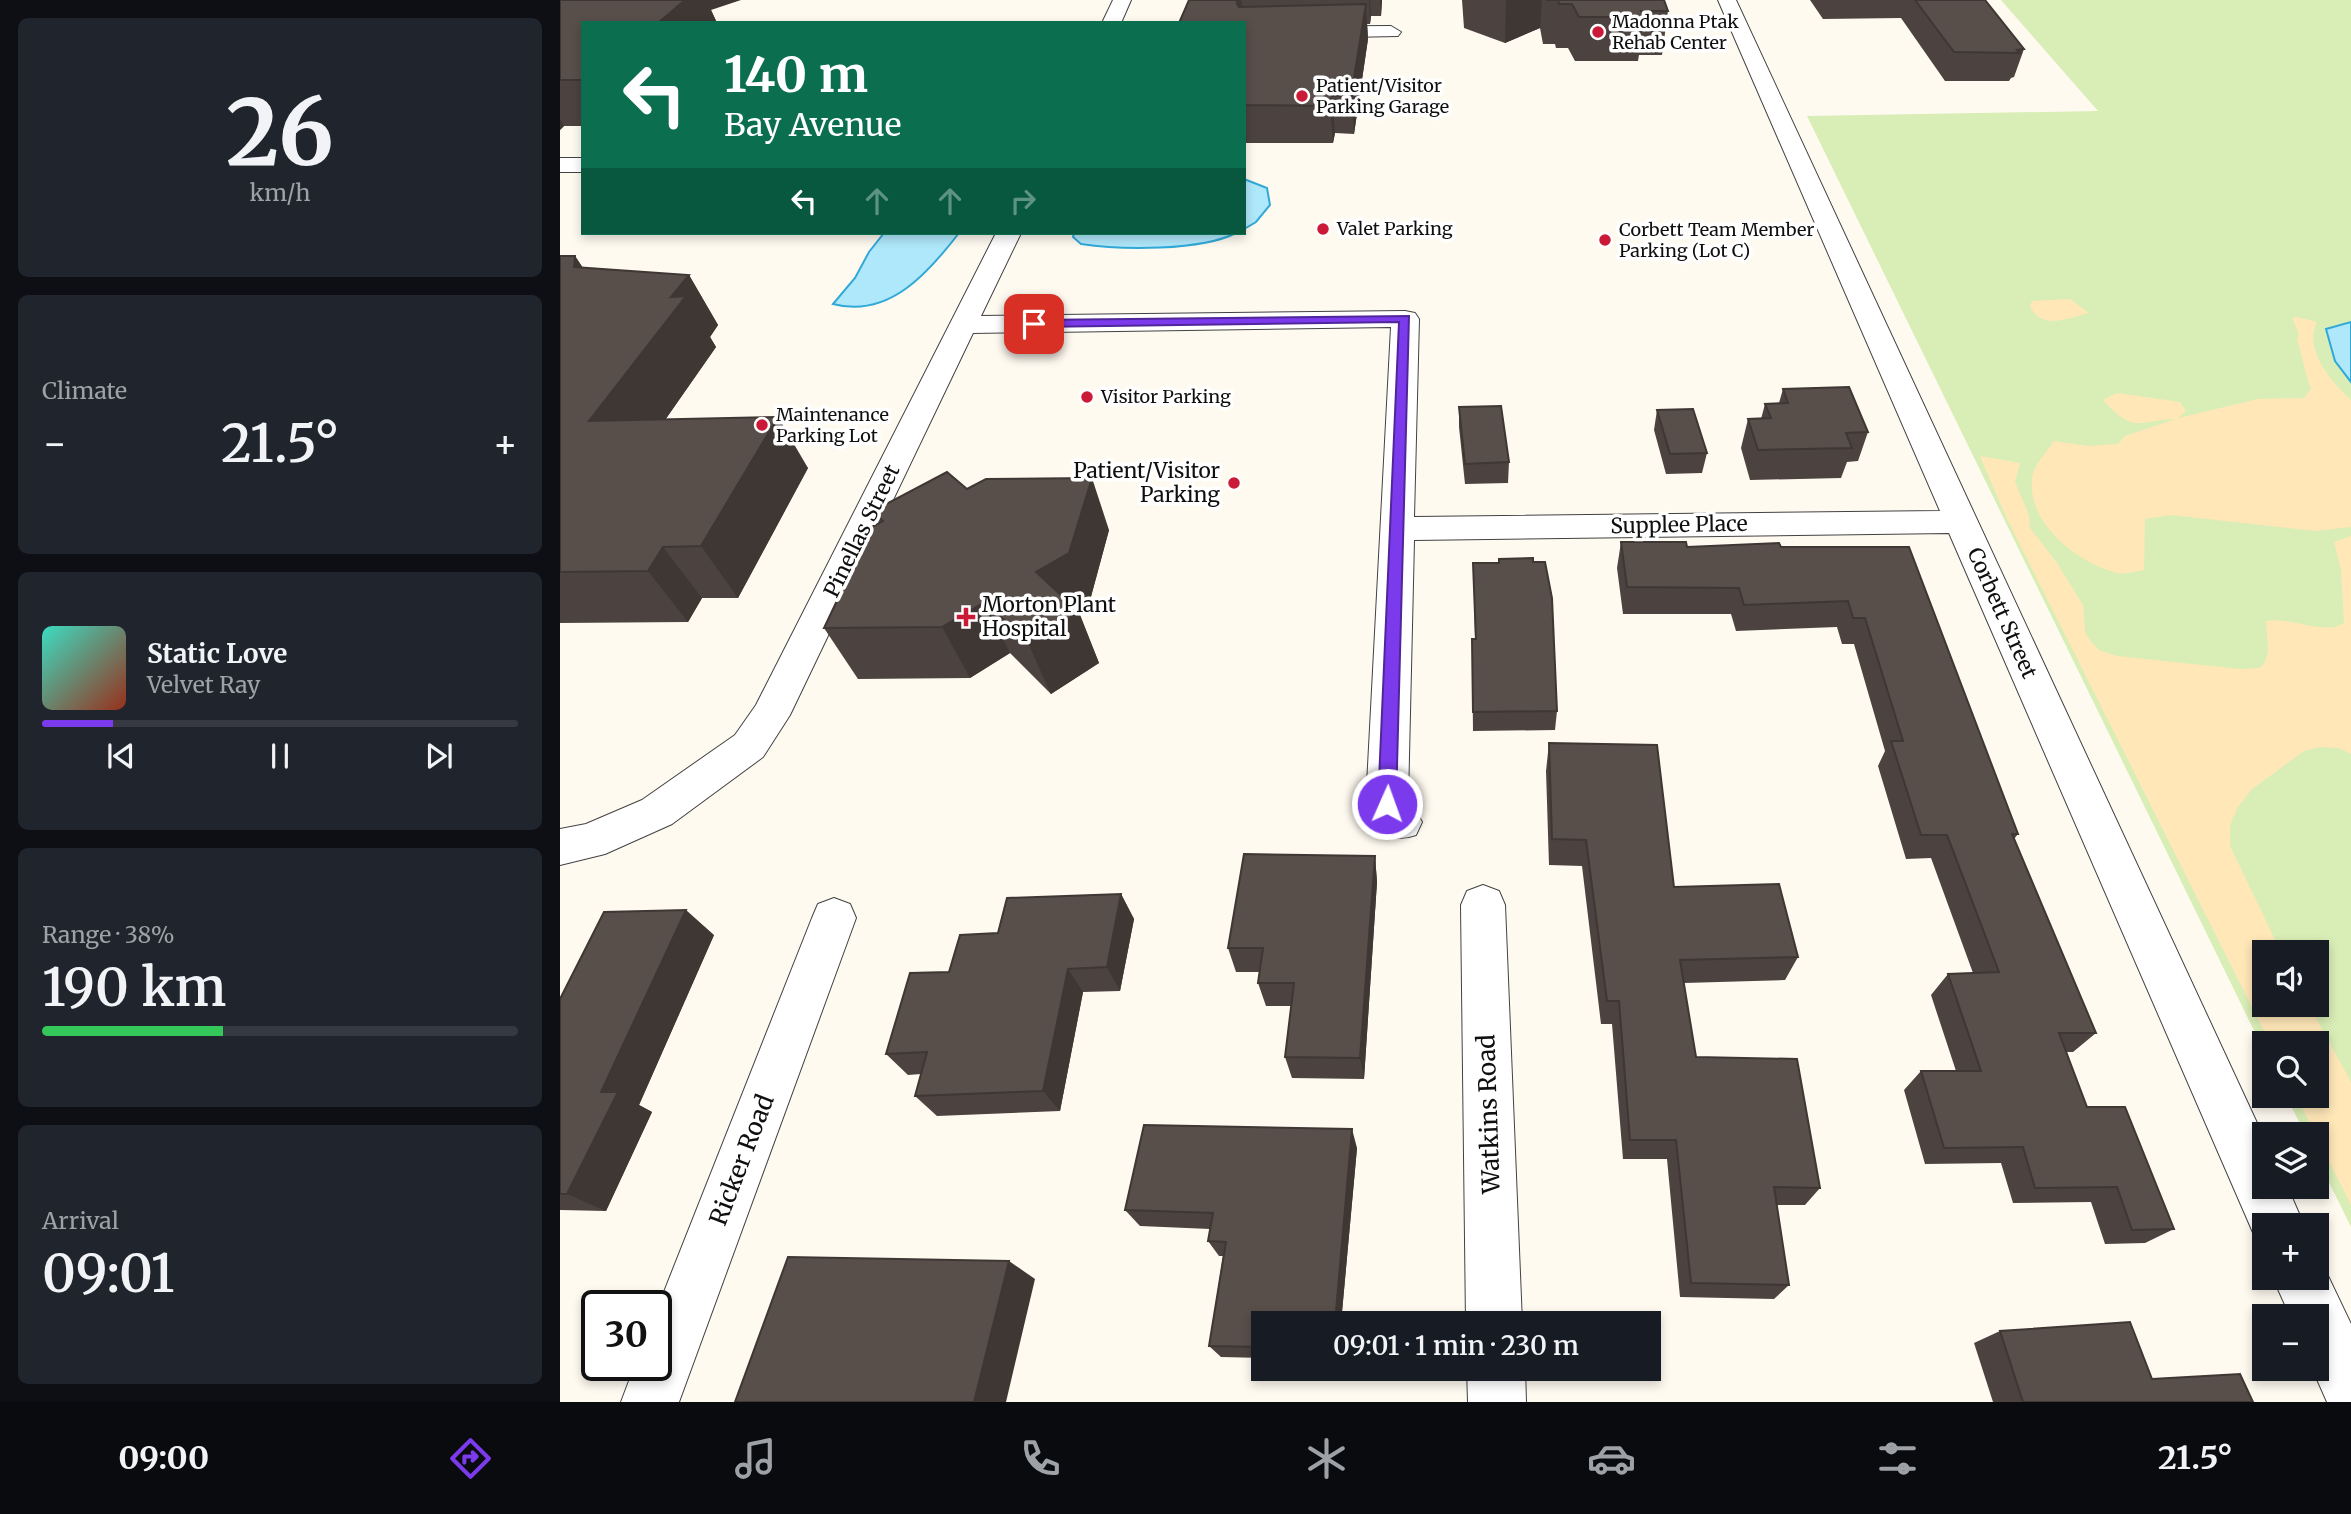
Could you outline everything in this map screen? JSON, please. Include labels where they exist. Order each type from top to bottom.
[{"type":"street","points":[[1112,21],[1122,0]]},
{"type":"street","name":"Corbett Street","points":[[1727,0],[2272,1213]]},
{"type":"street","points":[[1246,33],[1391,32]]},
{"type":"street","points":[[560,165],[581,164]]},
{"type":"street","name":"Pinellas Street","points":[[560,847],[590,841],[657,812],[749,746],[771,715],[1007,235]]},
{"type":"street","points":[[963,325],[1405,319],[1387,804],[1401,822]]},
{"type":"street","name":"Supplee Place","points":[[1397,529],[1961,522]]},
{"type":"street","name":"Watkins Road","points":[[1483,905],[1494,1311]]},
{"type":"street","name":"Ricker Road","points":[[650,1402],[835,918]]},
{"type":"street","points":[[2306,1290],[2351,1389]]},
{"type":"street","points":[[1496,1381],[1497,1402]]},
{"type":"green space","points":[[2001,0],[2351,0],[2351,1227],[2329,1182],[2329,1122],[2299,1122],[2292,1108],[2329,1108],[2329,1031],[2254,1031],[1807,116],[2098,111]]},
{"type":"sand","points":[[2070,299],[2089,313],[2048,321],[2035,314],[2030,306],[2032,301]]},
{"type":"sand","points":[[2292,318],[2317,322],[2314,344],[2317,355],[2328,375],[2351,400],[2351,527],[2315,531],[2171,515],[2145,519],[2144,570],[2123,574],[2101,568],[2056,537],[2044,523],[2032,491],[2033,473],[2054,441],[2088,446],[2118,444],[2125,436],[2176,419],[2130,422],[2103,400],[2117,393],[2180,402],[2186,411],[2178,418],[2258,399],[2304,398],[2311,389],[2297,340],[2299,334]]},
{"type":"sand","points":[[1980,456],[2020,463],[2015,482],[2029,515],[2030,528],[2057,563],[2083,605],[2085,632],[2099,650],[2117,656],[2240,669],[2260,668],[2264,663],[2268,652],[2266,621],[2285,621],[2317,627],[2344,623],[2341,570],[2334,542],[2351,536],[2351,754],[2339,748],[2320,747],[2304,751],[2252,789],[2238,807],[2230,825],[2230,846],[2275,940],[2252,940],[2252,1007],[2007,519]]},
{"type":"sand","points":[[2257,1017],[2316,1017],[2323,1031],[2264,1031]]},
{"type":"sand","points":[[2329,1042],[2351,1082],[2351,1205],[2329,1161],[2329,1122],[2309,1122],[2302,1108],[2329,1108]]},
{"type":"water","points":[[1246,180],[1267,188],[1270,205],[1256,222],[1246,228]]},
{"type":"water","points":[[882,235],[957,235],[921,277],[890,298],[872,305],[853,307],[833,304],[855,278],[869,252]]},
{"type":"water","points":[[1231,235],[1182,246],[1138,248],[1081,244],[1073,237]]},
{"type":"water","points":[[2351,322],[2351,382],[2335,361],[2326,329]]},
{"type":"building","points":[[560,0],[685,0],[660,21],[581,21],[581,80],[560,80]]},
{"type":"building","points":[[1189,0],[1237,0],[1239,7],[1366,4],[1351,96],[1332,96],[1330,106],[1246,105],[1246,21],[1180,21]]},
{"type":"building","points":[[1558,0],[1664,0],[1668,11],[1641,11],[1643,17],[1579,17],[1572,4],[1559,4]]},
{"type":"building","points":[[1915,0],[1985,0],[2024,49],[2017,50],[2020,53],[1954,52]]},
{"type":"building","points":[[560,256],[575,256],[574,267],[689,275],[671,297],[686,296],[589,421],[778,417],[701,546],[663,547],[648,571],[560,572]]},
{"type":"building","points":[[1849,387],[1868,432],[1846,433],[1852,448],[1758,450],[1748,419],[1771,418],[1765,404],[1788,403],[1783,389]]},
{"type":"building","points":[[1501,406],[1509,462],[1465,464],[1459,407]]},
{"type":"building","points":[[1693,409],[1707,453],[1670,454],[1657,410]]},
{"type":"building","points":[[947,472],[967,489],[986,479],[1092,478],[1069,553],[1036,572],[1079,612],[1028,643],[985,602],[942,627],[824,628],[863,546],[853,537],[883,521],[873,511]]},
{"type":"building","points":[[1621,542],[1686,542],[1687,547],[1779,543],[1781,547],[1909,547],[2018,834],[2012,834],[2096,1033],[2059,1033],[2087,1107],[2125,1107],[2174,1229],[2132,1230],[2117,1187],[2035,1188],[2023,1147],[1944,1148],[1921,1071],[1981,1071],[1948,974],[1999,972],[1947,835],[1921,835],[1891,741],[1903,741],[1865,618],[1853,618],[1848,601],[1744,605],[1739,588],[1627,587]]},
{"type":"building","points":[[1533,558],[1533,562],[1545,562],[1552,598],[1557,711],[1473,712],[1472,639],[1476,639],[1473,563],[1499,563],[1499,559]]},
{"type":"building","points":[[1549,743],[1657,745],[1674,887],[1779,884],[1798,957],[1680,960],[1696,1057],[1797,1059],[1820,1188],[1774,1187],[1789,1285],[1691,1283],[1676,1140],[1630,1140],[1619,1001],[1607,1001],[1586,840],[1552,839]]},
{"type":"building","points":[[1244,854],[1375,856],[1360,1058],[1285,1057],[1294,983],[1258,983],[1263,948],[1228,948]]},
{"type":"building","points":[[1121,894],[1107,967],[1068,969],[1043,1091],[915,1096],[927,1052],[886,1054],[910,973],[949,972],[960,935],[998,933],[1007,898]]},
{"type":"building","points":[[686,910],[601,1092],[618,1092],[567,1194],[560,1194],[560,999],[604,912]]},
{"type":"building","points":[[1144,1125],[1352,1129],[1336,1311],[1251,1311],[1251,1347],[1209,1346],[1226,1242],[1208,1241],[1213,1213],[1125,1210]]},
{"type":"building","points":[[788,1257],[1009,1261],[974,1402],[735,1402]]},
{"type":"building","points":[[2130,1322],[2152,1379],[2240,1374],[2253,1402],[2023,1402],[2000,1331]]},
{"type":"place","name":"Madonna Ptak Rehab Center","points":[[1598,32]]},
{"type":"place","name":"Patient/Visitor Parking Garage","points":[[1302,96]]},
{"type":"place","name":"Valet Parking","points":[[1323,229]]},
{"type":"place","name":"Corbett Team Member Parking (Lot C)","points":[[1605,240]]},
{"type":"place","name":"Visitor Parking","points":[[1087,397]]},
{"type":"place","name":"Maintenance Parking Lot","points":[[762,425]]},
{"type":"place","name":"Patient/Visitor Parking","points":[[1234,483]]},
{"type":"place","name":"Morton Plant Hospital","points":[[966,617]]},
{"type":"route","points":[[1034,324],[1405,319],[1387,804]]}]
